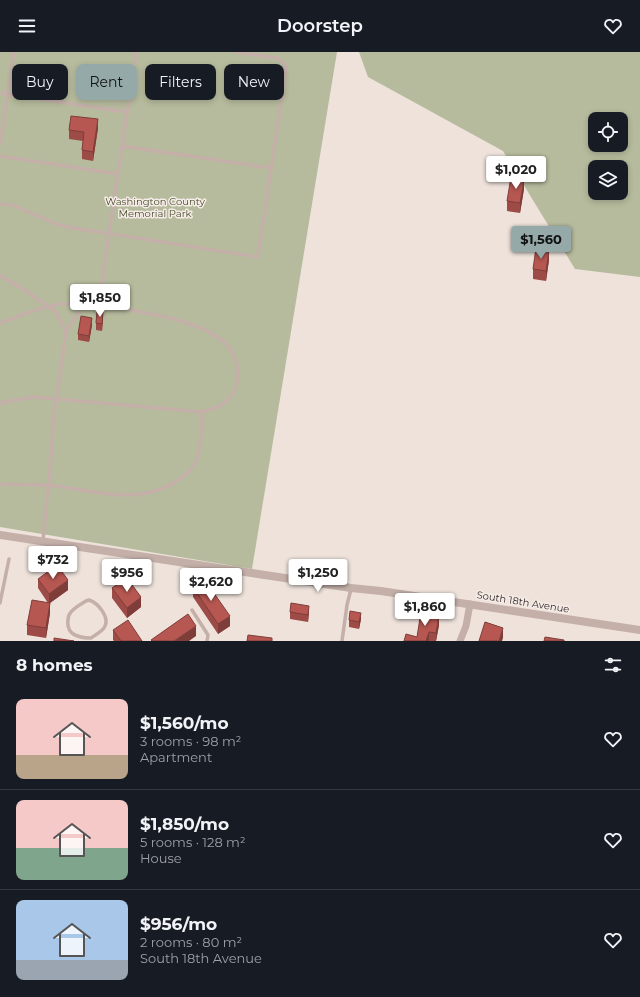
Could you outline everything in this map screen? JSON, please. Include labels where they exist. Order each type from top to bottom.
[{"type":"street","name":"South 18th Avenue","points":[[0,535],[640,630]]},
{"type":"street","points":[[460,641],[466,626],[470,604]]},
{"type":"lane","points":[[0,144],[14,52]]},
{"type":"lane","points":[[100,306],[101,288],[136,52]]},
{"type":"lane","points":[[0,204],[12,205],[65,226],[258,257],[286,67],[284,63],[277,58],[236,52]]},
{"type":"lane","points":[[0,93],[127,112]]},
{"type":"lane","points":[[122,146],[271,168]]},
{"type":"lane","points":[[0,156],[118,174]]},
{"type":"lane","points":[[0,276],[17,285],[56,312],[66,332]]},
{"type":"lane","points":[[43,542],[56,398],[66,332],[72,320],[101,288]]},
{"type":"lane","points":[[0,323],[33,310],[61,304],[86,304],[167,317],[185,322],[211,333],[227,344],[236,358],[237,365],[237,380],[230,397],[224,403],[202,412],[35,397],[0,404]]},
{"type":"lane","points":[[0,484],[48,486],[119,495],[146,494],[164,489],[179,480],[193,467],[196,460],[201,435],[202,412]]},
{"type":"lane","points":[[0,603],[1,591],[9,559]]},
{"type":"lane","points":[[342,641],[346,605],[351,588]]},
{"type":"lane","points":[[89,600],[97,603],[106,618],[104,628],[92,640],[77,637],[70,632],[67,624],[68,618],[72,611],[89,600]]},
{"type":"lane","points":[[192,610],[208,635],[207,641]]},
{"type":"green space","name":"Washington County Memorial Park","points":[[0,52],[337,52],[252,569],[0,527]]},
{"type":"green space","points":[[359,52],[640,52],[640,277],[575,269],[503,151],[368,77]]},
{"type":"building","points":[[71,116],[98,119],[93,152],[82,150],[84,132],[69,130]]},
{"type":"building","points":[[511,177],[524,179],[520,203],[507,201]]},
{"type":"building","points":[[536,248],[549,250],[546,271],[533,269]]},
{"type":"building","points":[[97,311],[103,312],[102,324],[96,323]]},
{"type":"building","points":[[81,316],[92,318],[89,336],[78,334]]},
{"type":"building","points":[[57,565],[68,580],[49,594],[38,579]]},
{"type":"building","points":[[127,578],[141,597],[127,608],[112,588]]},
{"type":"building","points":[[204,579],[230,616],[218,624],[193,587]]},
{"type":"building","points":[[32,600],[50,603],[46,628],[27,625]]},
{"type":"building","points":[[291,603],[309,606],[308,615],[290,612]]},
{"type":"building","points":[[350,611],[361,613],[359,622],[349,620]]},
{"type":"building","points":[[421,612],[439,615],[436,633],[429,632],[426,641],[404,641],[406,634],[417,637]]},
{"type":"building","points":[[188,614],[196,626],[174,641],[151,640]]},
{"type":"building","points":[[128,620],[142,641],[121,641],[113,630]]},
{"type":"building","points":[[485,622],[503,628],[499,641],[479,641]]},
{"type":"building","points":[[248,635],[272,638],[272,641],[247,641]]},
{"type":"building","points":[[545,637],[564,640],[564,641],[544,641]]},
{"type":"building","points":[[54,638],[74,641],[54,641]]}]
